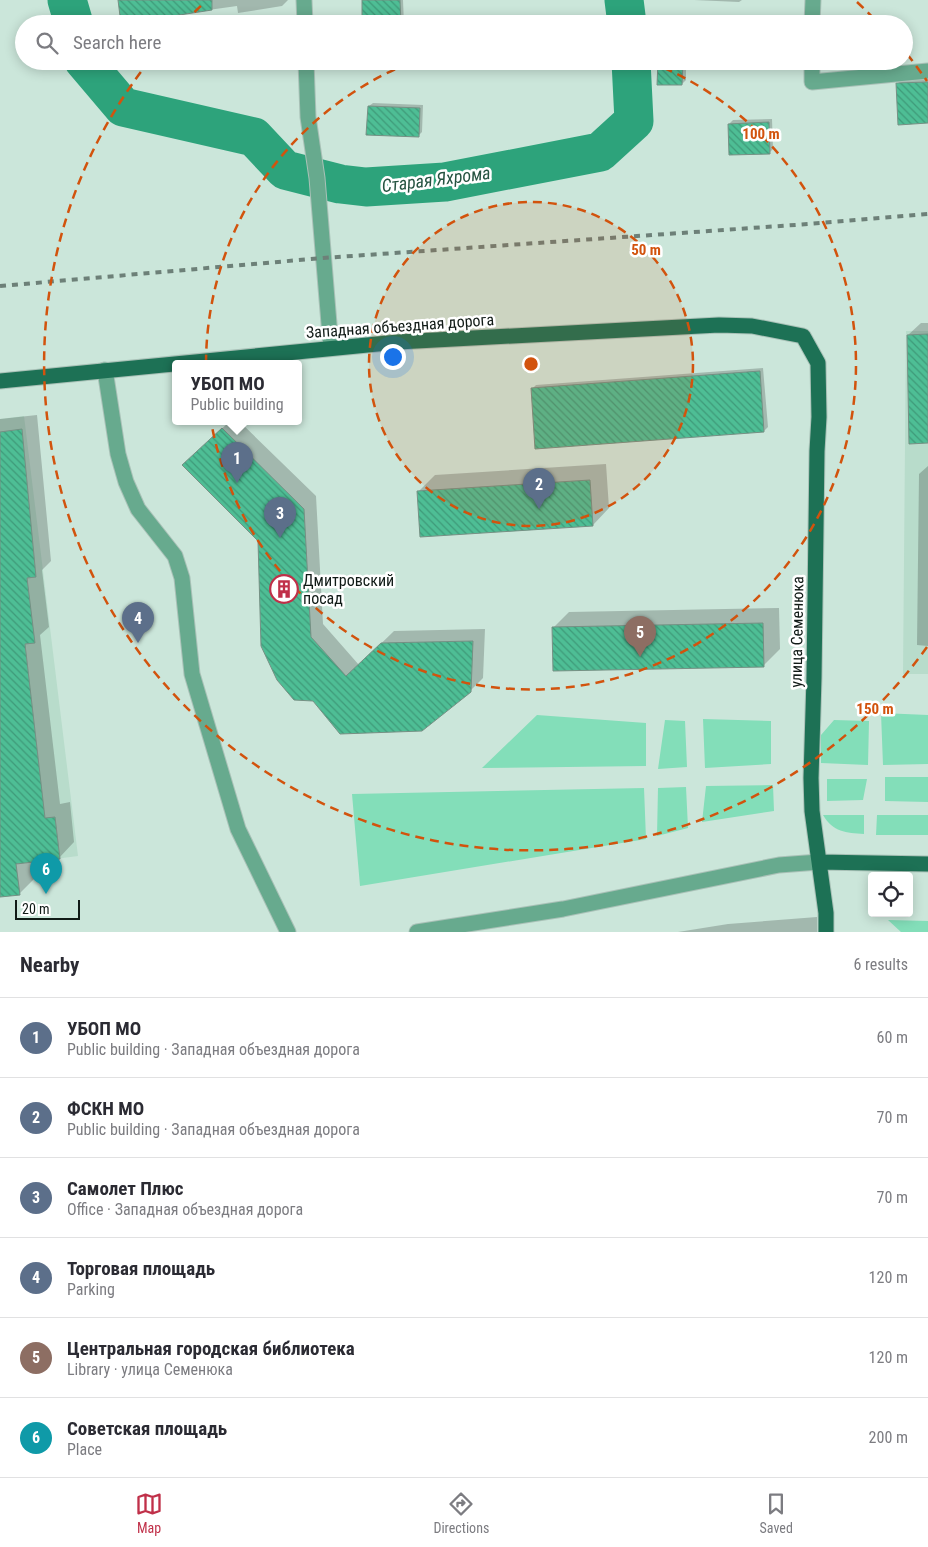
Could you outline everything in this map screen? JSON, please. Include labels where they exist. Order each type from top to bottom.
[{"type":"main road","name":"Западная объездная дорога","points":[[208,360],[398,342],[719,325],[752,326],[802,336]]},
{"type":"main road","name":"улица Семенюка","points":[[802,336],[818,363],[819,417],[811,778],[812,810],[826,913],[826,932]]},
{"type":"main road","name":"Западная объездная дорога","points":[[0,381],[172,363]]},
{"type":"main road","points":[[819,862],[928,864]]},
{"type":"street","points":[[304,0],[304,15]]},
{"type":"street","points":[[812,15],[813,0]]},
{"type":"street","points":[[306,70],[308,117],[317,178],[331,348]]},
{"type":"street","points":[[812,70],[812,82],[928,71]]},
{"type":"street","points":[[105,370],[118,454],[126,482],[138,509],[175,556],[182,578],[192,674],[238,829],[288,932]]},
{"type":"street","points":[[417,932],[563,909],[778,865],[819,862]]},
{"type":"shaded area","points":[[906,331],[928,331],[928,674],[903,674]]},
{"type":"shaded area","points":[[24,416],[78,856],[16,864],[20,895],[0,897],[0,419]]},
{"type":"green space","points":[[881,713],[928,715],[928,764],[883,765]]},
{"type":"green space","points":[[537,715],[646,723],[646,766],[482,768]]},
{"type":"green space","points":[[703,719],[771,721],[771,764],[705,768]]},
{"type":"green space","points":[[665,720],[685,721],[687,767],[658,769]]},
{"type":"green space","points":[[834,720],[869,721],[868,765],[821,763],[821,735]]},
{"type":"green space","points":[[885,777],[928,777],[928,802],[885,801]]},
{"type":"green space","points":[[827,779],[867,779],[863,800],[827,801]]},
{"type":"green space","points":[[773,785],[774,811],[702,822],[706,786]]},
{"type":"green space","points":[[686,787],[688,828],[657,836],[658,788]]},
{"type":"green space","points":[[644,788],[646,839],[360,886],[352,794]]},
{"type":"green space","points":[[823,815],[864,815],[864,834],[840,830],[831,825]]},
{"type":"green space","points":[[877,815],[928,815],[928,835],[876,835]]},
{"type":"green space","points":[[888,920],[928,921],[928,932],[901,932]]},
{"type":"building","points":[[118,0],[212,0],[212,10],[180,15],[120,15]]},
{"type":"building","points":[[362,0],[400,0],[401,15],[362,15]]},
{"type":"building","points":[[658,70],[683,70],[682,85],[657,85]]},
{"type":"building","points":[[928,82],[928,123],[898,125],[896,83]]},
{"type":"building","points":[[368,106],[420,108],[419,137],[366,135]]},
{"type":"building","points":[[769,122],[770,154],[729,155],[728,124]]},
{"type":"building","points":[[928,334],[928,443],[909,444],[907,335]]},
{"type":"building","points":[[760,371],[764,432],[535,449],[531,388]]},
{"type":"building","name":"Дмитровский посад","points":[[222,428],[304,509],[311,637],[346,676],[381,643],[473,641],[471,692],[422,731],[340,734],[313,701],[294,700],[277,680],[261,646],[258,541],[182,465]]},
{"type":"building","points":[[22,429],[36,577],[27,578],[35,643],[25,644],[45,818],[55,817],[60,859],[16,864],[20,895],[0,897],[0,432]]},
{"type":"building","points":[[590,480],[593,526],[420,537],[417,491]]},
{"type":"building","points":[[763,623],[764,667],[553,671],[552,627]]},
{"type":"waterway","name":"Старая Яхрома","points":[[67,0],[71,15]]},
{"type":"waterway","name":"Старая Яхрома","points":[[624,0],[626,15]]},
{"type":"waterway","name":"Старая Яхрома","points":[[92,70],[123,107],[254,137],[285,170],[340,184],[366,187],[445,182],[600,152],[634,121],[631,70]]},
{"type":"railway","points":[[0,286],[323,258],[928,214]]},
{"type":"place","name":"УБОП МО","points":[[237,483]]},
{"type":"place","name":"ФСКН МО","points":[[539,509]]},
{"type":"place","name":"Самолет Плюс","points":[[280,538]]},
{"type":"place","name":"Дмитровский посад","points":[[284,589]]},
{"type":"place","name":"Торговая площадь","points":[[138,643]]},
{"type":"place","name":"Центральная городская библиотека","points":[[640,657]]},
{"type":"place","name":"Советская площадь","points":[[46,894]]}]
